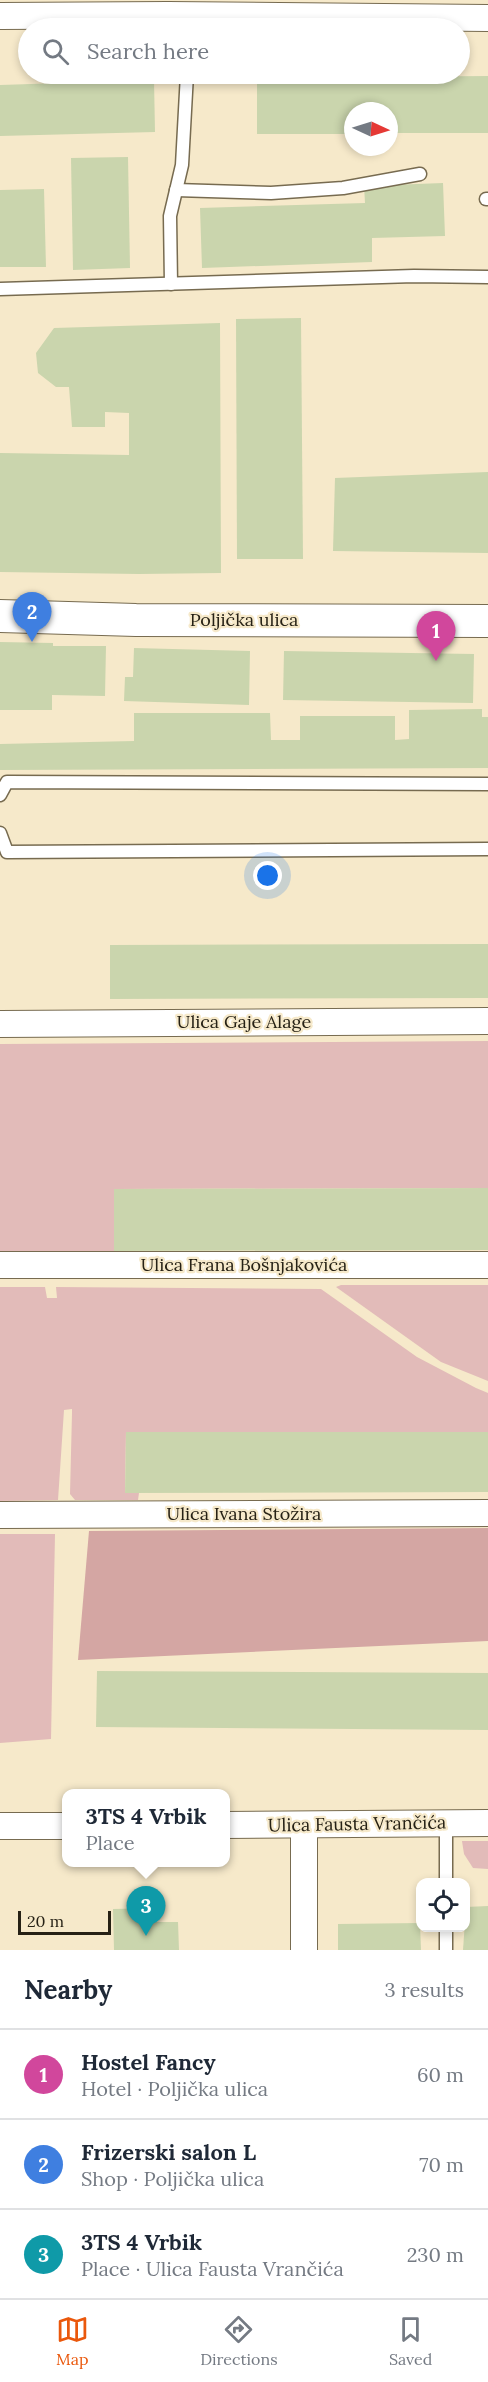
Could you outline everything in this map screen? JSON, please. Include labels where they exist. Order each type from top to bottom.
[{"type":"street","points":[[0,16],[488,18]]},
{"type":"street","name":"Poljička ulica","points":[[0,616],[136,620],[488,621]]},
{"type":"street","name":"Ulica Gaje Alage","points":[[0,1024],[488,1021]]},
{"type":"street","name":"Ulica Frana Bošnjakovića","points":[[0,1265],[488,1265]]},
{"type":"street","name":"Ulica Ivana Stožira","points":[[0,1515],[488,1513]]},
{"type":"street","name":"Ulica Fausta Vrančića","points":[[230,1826],[488,1823]]},
{"type":"street","points":[[304,1825],[304,1950]]},
{"type":"street","points":[[0,1826],[62,1826]]},
{"type":"lane","points":[[171,284],[170,216],[182,165],[186,84]]},
{"type":"lane","points":[[176,190],[271,193],[343,188],[420,174]]},
{"type":"lane","points":[[0,289],[414,276],[488,277]]},
{"type":"lane","points":[[0,795],[7,782],[488,784]]},
{"type":"lane","points":[[0,833],[4,852],[488,849]]},
{"type":"lane","points":[[446,1823],[446,1878]]},
{"type":"lane","points":[[446,1932],[446,1950]]},
{"type":"shaded area","points":[[488,1041],[488,1188],[114,1189],[114,1251],[94,1254],[0,1254],[0,1044]]},
{"type":"shaded area","points":[[341,1285],[488,1285],[488,1381],[441,1362],[336,1287]]},
{"type":"shaded area","points":[[0,1287],[45,1287],[47,1298],[57,1298],[56,1287],[321,1289],[417,1357],[488,1393],[488,1432],[126,1432],[125,1493],[139,1493],[138,1500],[75,1500],[70,1494],[72,1409],[64,1410],[58,1500],[0,1501]]},
{"type":"shaded area","points":[[488,1528],[488,1641],[78,1660],[89,1531]]},
{"type":"shaded area","points":[[0,1534],[55,1534],[51,1739],[0,1743]]},
{"type":"shaded area","points":[[462,1841],[488,1841],[488,1869],[473,1868],[464,1854]]},
{"type":"building","points":[[470,76],[488,76],[488,133],[398,133],[398,102],[344,102],[344,134],[257,134],[257,84],[470,84]]},
{"type":"building","points":[[154,84],[155,132],[0,136],[0,85]]},
{"type":"building","points":[[128,157],[130,268],[73,270],[71,158]]},
{"type":"building","points":[[443,183],[445,236],[372,238],[372,262],[202,268],[200,208],[365,203],[364,186]]},
{"type":"building","points":[[44,189],[46,267],[0,267],[0,190]]},
{"type":"building","points":[[301,318],[303,559],[237,559],[236,319]]},
{"type":"building","points":[[220,323],[221,573],[0,572],[0,453],[129,455],[129,413],[105,412],[105,427],[72,427],[69,387],[56,387],[38,373],[36,353],[54,328]]},
{"type":"building","points":[[488,472],[488,553],[333,551],[335,478]]},
{"type":"building","points":[[0,642],[53,643],[53,646],[106,646],[105,696],[52,695],[52,710],[0,710]]},
{"type":"building","points":[[134,648],[250,651],[249,705],[124,701],[125,677],[133,677]]},
{"type":"building","points":[[284,651],[474,654],[473,703],[283,700]]},
{"type":"building","points":[[482,709],[482,717],[488,717],[488,768],[0,770],[0,744],[134,741],[134,713],[270,713],[271,740],[300,740],[300,716],[395,716],[395,740],[409,739],[409,710]]},
{"type":"building","points":[[488,944],[488,998],[110,999],[110,945]]},
{"type":"building","points":[[488,1188],[488,1250],[114,1251],[114,1189]]},
{"type":"building","points":[[126,1432],[488,1432],[488,1492],[125,1493]]},
{"type":"building","points":[[97,1671],[488,1673],[488,1730],[96,1727]]},
{"type":"building","points":[[488,1906],[488,1950],[463,1950],[464,1932],[470,1932],[470,1907]]},
{"type":"building","points":[[156,1908],[156,1922],[178,1922],[179,1950],[114,1950],[113,1909]]},
{"type":"building","points":[[416,1923],[416,1932],[420,1932],[421,1950],[338,1950],[338,1924]]},
{"type":"place","name":"Frizerski salon L","points":[[32,642]]},
{"type":"place","name":"Hostel Fancy","points":[[436,661]]},
{"type":"place","name":"3TS 4 Vrbik","points":[[146,1936]]}]
